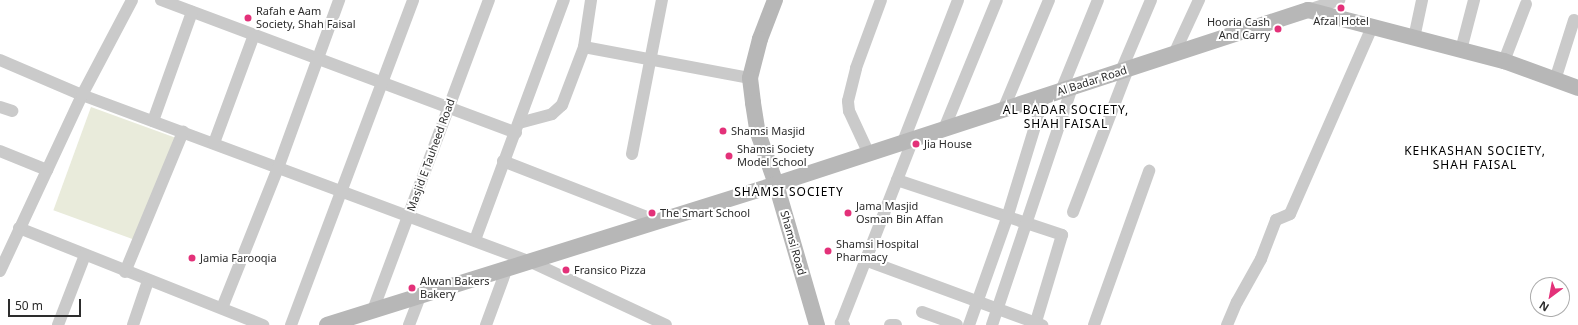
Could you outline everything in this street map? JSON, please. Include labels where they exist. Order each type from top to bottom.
[{"type":"street","points":[[0,271],[82,95],[132,0]]},
{"type":"street","points":[[161,0],[449,108],[517,128],[557,111],[562,104],[584,46],[591,0]]},
{"type":"street","points":[[222,308],[278,168],[339,0]]},
{"type":"street","points":[[291,325],[412,0]]},
{"type":"street","name":"Masjid E Tauheed Road","points":[[373,310],[489,0]]},
{"type":"street","points":[[475,240],[503,161],[517,128],[564,0]]},
{"type":"street","points":[[632,154],[662,0]]},
{"type":"street","name":"Shamsi Road","points":[[775,0],[760,39],[750,78],[758,133],[776,184],[817,325]]},
{"type":"street","points":[[869,154],[849,111],[848,101],[856,68],[881,0]]},
{"type":"street","points":[[844,325],[841,323],[897,180],[908,141],[958,0]]},
{"type":"street","points":[[944,129],[997,0]]},
{"type":"street","points":[[1003,110],[1049,0]]},
{"type":"street","points":[[992,325],[1027,224],[1067,89],[1098,0]]},
{"type":"street","points":[[1073,212],[1151,0]]},
{"type":"street","points":[[1174,54],[1199,0]]},
{"type":"street","name":"Al Badar Road","points":[[327,325],[776,184],[1339,0]]},
{"type":"street","points":[[1414,38],[1422,0]]},
{"type":"street","points":[[1461,50],[1474,0]]},
{"type":"street","points":[[1504,61],[1526,4]]},
{"type":"street","points":[[1308,10],[1504,61],[1578,88]]},
{"type":"street","points":[[153,121],[192,12]]},
{"type":"street","points":[[1555,80],[1574,20]]},
{"type":"street","points":[[1227,325],[1236,302],[1261,259],[1276,220],[1290,214],[1372,27]]},
{"type":"street","points":[[214,143],[254,35]]},
{"type":"street","points":[[584,46],[650,61],[750,78]]},
{"type":"street","points":[[0,60],[82,95],[475,240],[529,262],[666,325]]},
{"type":"street","points":[[969,325],[1007,218],[1044,97]]},
{"type":"street","points":[[0,106],[12,111]]},
{"type":"street","points":[[125,272],[183,132]]},
{"type":"street","points":[[0,151],[47,170]]},
{"type":"street","points":[[503,161],[657,221]]},
{"type":"street","points":[[1094,325],[1149,171]]},
{"type":"street","points":[[865,260],[1037,324],[1062,237],[897,180]]},
{"type":"street","points":[[19,228],[125,272],[263,325]]},
{"type":"street","points":[[58,325],[85,255]]},
{"type":"street","points":[[486,325],[507,268]]},
{"type":"street","points":[[133,325],[148,281]]},
{"type":"street","points":[[409,325],[420,296]]},
{"type":"street","points":[[922,312],[957,325]]},
{"type":"street","points":[[890,325],[896,325]]},
{"type":"green space","points":[[91,107],[180,139],[143,243],[53,210]]},
{"type":"place","name":"Afzal Hotel","points":[[1341,8]]},
{"type":"place","name":"Rafah e Aam Society, Shah Faisal","points":[[248,18]]},
{"type":"place","name":"Hooria Cash And Carry","points":[[1278,29]]},
{"type":"place","name":"Shamsi Masjid","points":[[723,131]]},
{"type":"place","name":"Jia House","points":[[916,144]]},
{"type":"place","name":"Shamsi Society Model School","points":[[729,156]]},
{"type":"place","name":"The Smart School","points":[[652,213]]},
{"type":"place","name":"Jama Masjid Osman Bin Affan","points":[[848,213]]},
{"type":"place","name":"Shamsi Hospital Pharmacy","points":[[828,251]]},
{"type":"place","name":"Jamia Farooqia","points":[[192,258]]},
{"type":"place","name":"Fransico Pizza","points":[[566,270]]},
{"type":"place","name":"Alwan Bakers Bakery","points":[[412,288]]},
{"type":"district","name":"AL BADAR SOCIETY, SHAH FAISAL","points":[[1066,117]]},
{"type":"district","name":"KEHKASHAN SOCIETY, SHAH FAISAL","points":[[1475,158]]},
{"type":"district","name":"SHAMSI SOCIETY","points":[[789,192]]}]
